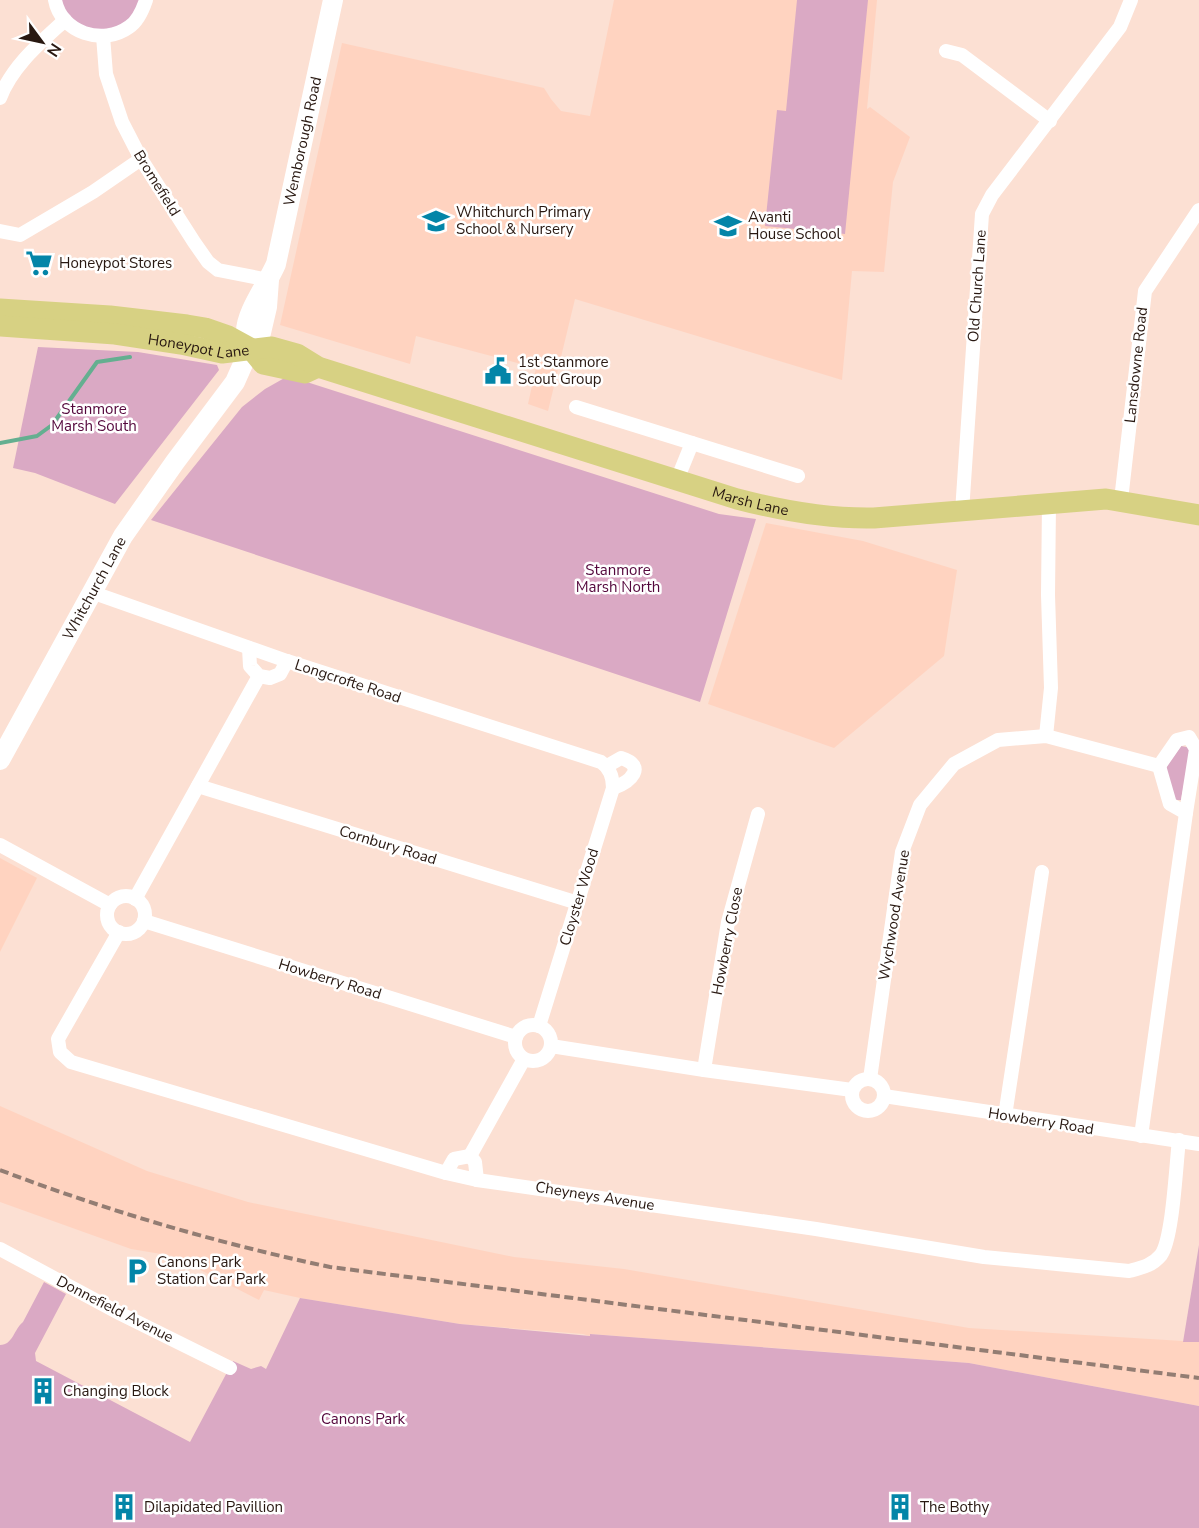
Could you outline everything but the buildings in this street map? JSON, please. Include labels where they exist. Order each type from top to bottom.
[{"type":"main road","name":"Wemborough Road","points":[[249,348],[260,337],[264,324],[269,280],[276,264],[333,0]]},
{"type":"main road","name":"Honeypot Lane","points":[[0,309],[110,316],[187,325],[228,336],[249,348]]},
{"type":"main road","name":"Honeypot Lane","points":[[0,326],[115,334],[222,353],[249,348]]},
{"type":"main road","name":"Marsh Lane","points":[[249,348],[272,347],[297,354],[318,367],[737,500],[778,510],[827,517],[874,518],[1106,499],[1199,515]]},
{"type":"main road","name":"Whitchurch Lane","points":[[0,760],[123,536],[235,382],[249,348]]},
{"type":"street","points":[[55,0],[65,20],[74,30],[87,35],[103,36],[113,35],[130,27],[143,10],[146,0]]},
{"type":"street","name":"Old Church Lane","points":[[962,512],[982,214],[992,195],[1120,27],[1131,0]]},
{"type":"street","points":[[0,98],[25,57],[65,20]]},
{"type":"street","name":"Bromefield","points":[[103,36],[106,74],[122,122],[141,159],[208,262],[225,272],[269,280]]},
{"type":"street","points":[[946,51],[962,55],[1050,121]]},
{"type":"street","points":[[0,231],[20,236],[93,192],[141,159]]},
{"type":"street","name":"Lansdowne Road","points":[[1121,500],[1145,291],[1199,210]]},
{"type":"street","points":[[576,407],[798,476]]},
{"type":"street","points":[[677,480],[692,443]]},
{"type":"street","points":[[1046,736],[1052,688],[1048,595],[1049,503]]},
{"type":"street","name":"Longcrofte Road","points":[[91,592],[287,661],[601,762],[607,766],[621,758],[627,760],[634,774],[631,780],[614,788]]},
{"type":"street","points":[[249,648],[250,666],[259,676],[270,678],[280,674],[287,661]]},
{"type":"street","points":[[135,899],[259,676]]},
{"type":"street","name":"Wychwood Avenue","points":[[870,1078],[902,852],[920,805],[954,764],[998,740],[1046,736],[1159,766]]},
{"type":"street","points":[[1141,1136],[1196,749],[1189,737],[1177,740],[1159,766],[1170,804],[1186,813]]},
{"type":"street","points":[[607,766],[614,788]]},
{"type":"street","name":"Cornbury Road","points":[[198,786],[578,903]]},
{"type":"street","name":"Cloyster Wood","points":[[539,1026],[614,788]]},
{"type":"street","name":"Howberry Close","points":[[704,1070],[728,922],[758,814]]},
{"type":"street","points":[[0,845],[110,905]]},
{"type":"street","points":[[1005,1116],[1042,872]]},
{"type":"street","points":[[123,896],[135,899],[142,905],[144,921],[131,933],[119,932],[107,918],[110,905],[123,896]]},
{"type":"street","name":"Howberry Road","points":[[144,921],[516,1037]]},
{"type":"street","name":"Cheyneys Avenue","points":[[119,932],[58,1039],[60,1052],[71,1062],[446,1173],[477,1180],[793,1226],[984,1257],[1129,1271],[1146,1268],[1161,1255],[1168,1239],[1179,1140]]},
{"type":"street","points":[[528,1025],[539,1026],[550,1036],[551,1046],[541,1060],[529,1061],[517,1052],[516,1037],[522,1028],[528,1025]]},
{"type":"street","points":[[551,1046],[852,1090]]},
{"type":"street","points":[[470,1156],[524,1059]]},
{"type":"street","points":[[870,1078],[879,1083],[884,1096],[883,1101],[875,1109],[865,1111],[853,1101],[852,1090],[861,1080],[870,1078]]},
{"type":"street","name":"Howberry Road","points":[[884,1096],[1199,1144]]},
{"type":"street","points":[[446,1173],[454,1159],[470,1156]]},
{"type":"street","points":[[470,1156],[475,1162],[477,1180]]},
{"type":"street","name":"Donnefield Avenue","points":[[0,1249],[121,1314],[230,1368]]},
{"type":"shaded area","points":[[614,0],[877,0],[867,109],[870,107],[910,137],[893,182],[884,272],[852,271],[842,380],[575,299],[548,411],[528,404],[536,368],[416,336],[410,364],[280,325],[342,43],[544,88],[561,111],[590,116]]},
{"type":"shaded area","points":[[766,523],[863,541],[957,570],[944,656],[834,748],[708,704]]},
{"type":"shaded area","points":[[0,858],[37,878],[0,952]]},
{"type":"shaded area","points":[[0,1106],[147,1171],[248,1202],[514,1257],[624,1269],[969,1328],[1199,1342],[1199,1406],[969,1363],[591,1334],[590,1336],[460,1324],[264,1290],[259,1300],[173,1256],[131,1249],[0,1202]]},
{"type":"green space","points":[[60,0],[142,0],[125,23],[107,30],[100,30],[82,26],[73,21]]},
{"type":"green space","points":[[797,0],[868,0],[845,234],[765,226],[777,110],[786,111]]},
{"type":"green space","name":"Stanmore Marsh South","points":[[38,347],[138,352],[217,365],[219,370],[115,504],[35,473],[13,468]]},
{"type":"green space","name":"Stanmore Marsh North","points":[[288,376],[719,514],[756,519],[700,702],[151,520],[242,407],[265,389]]},
{"type":"green space","points":[[1181,746],[1191,748],[1181,800],[1173,800],[1166,767]]},
{"type":"green space","points":[[1199,1245],[1199,1342],[1183,1342]]},
{"type":"green space","name":"Canons Park","points":[[44,1282],[66,1294],[35,1353],[36,1361],[190,1442],[233,1361],[251,1369],[261,1366],[266,1369],[300,1298],[460,1324],[590,1336],[590,1334],[969,1363],[1199,1406],[1199,1528],[0,1528],[0,1345],[11,1340]]},
{"type":"waterway","points":[[0,443],[37,436],[52,425],[97,362],[130,357]]},
{"type":"railway","points":[[0,1170],[163,1225],[330,1267],[1199,1378]]},
{"type":"place","name":"Whitchurch Primary School & Nursery","points":[[436,221]]},
{"type":"place","name":"Avanti House School","points":[[728,226]]},
{"type":"place","name":"Honeypot Stores","points":[[39,263]]},
{"type":"place","name":"1st Stanmore Scout Group","points":[[498,371]]},
{"type":"place","name":"Canons Park Station Car Park","points":[[137,1271]]},
{"type":"place","name":"Changing Block","points":[[43,1391]]},
{"type":"place","name":"Dilapidated Pavillion","points":[[124,1507]]},
{"type":"place","name":"The Bothy","points":[[900,1507]]}]
